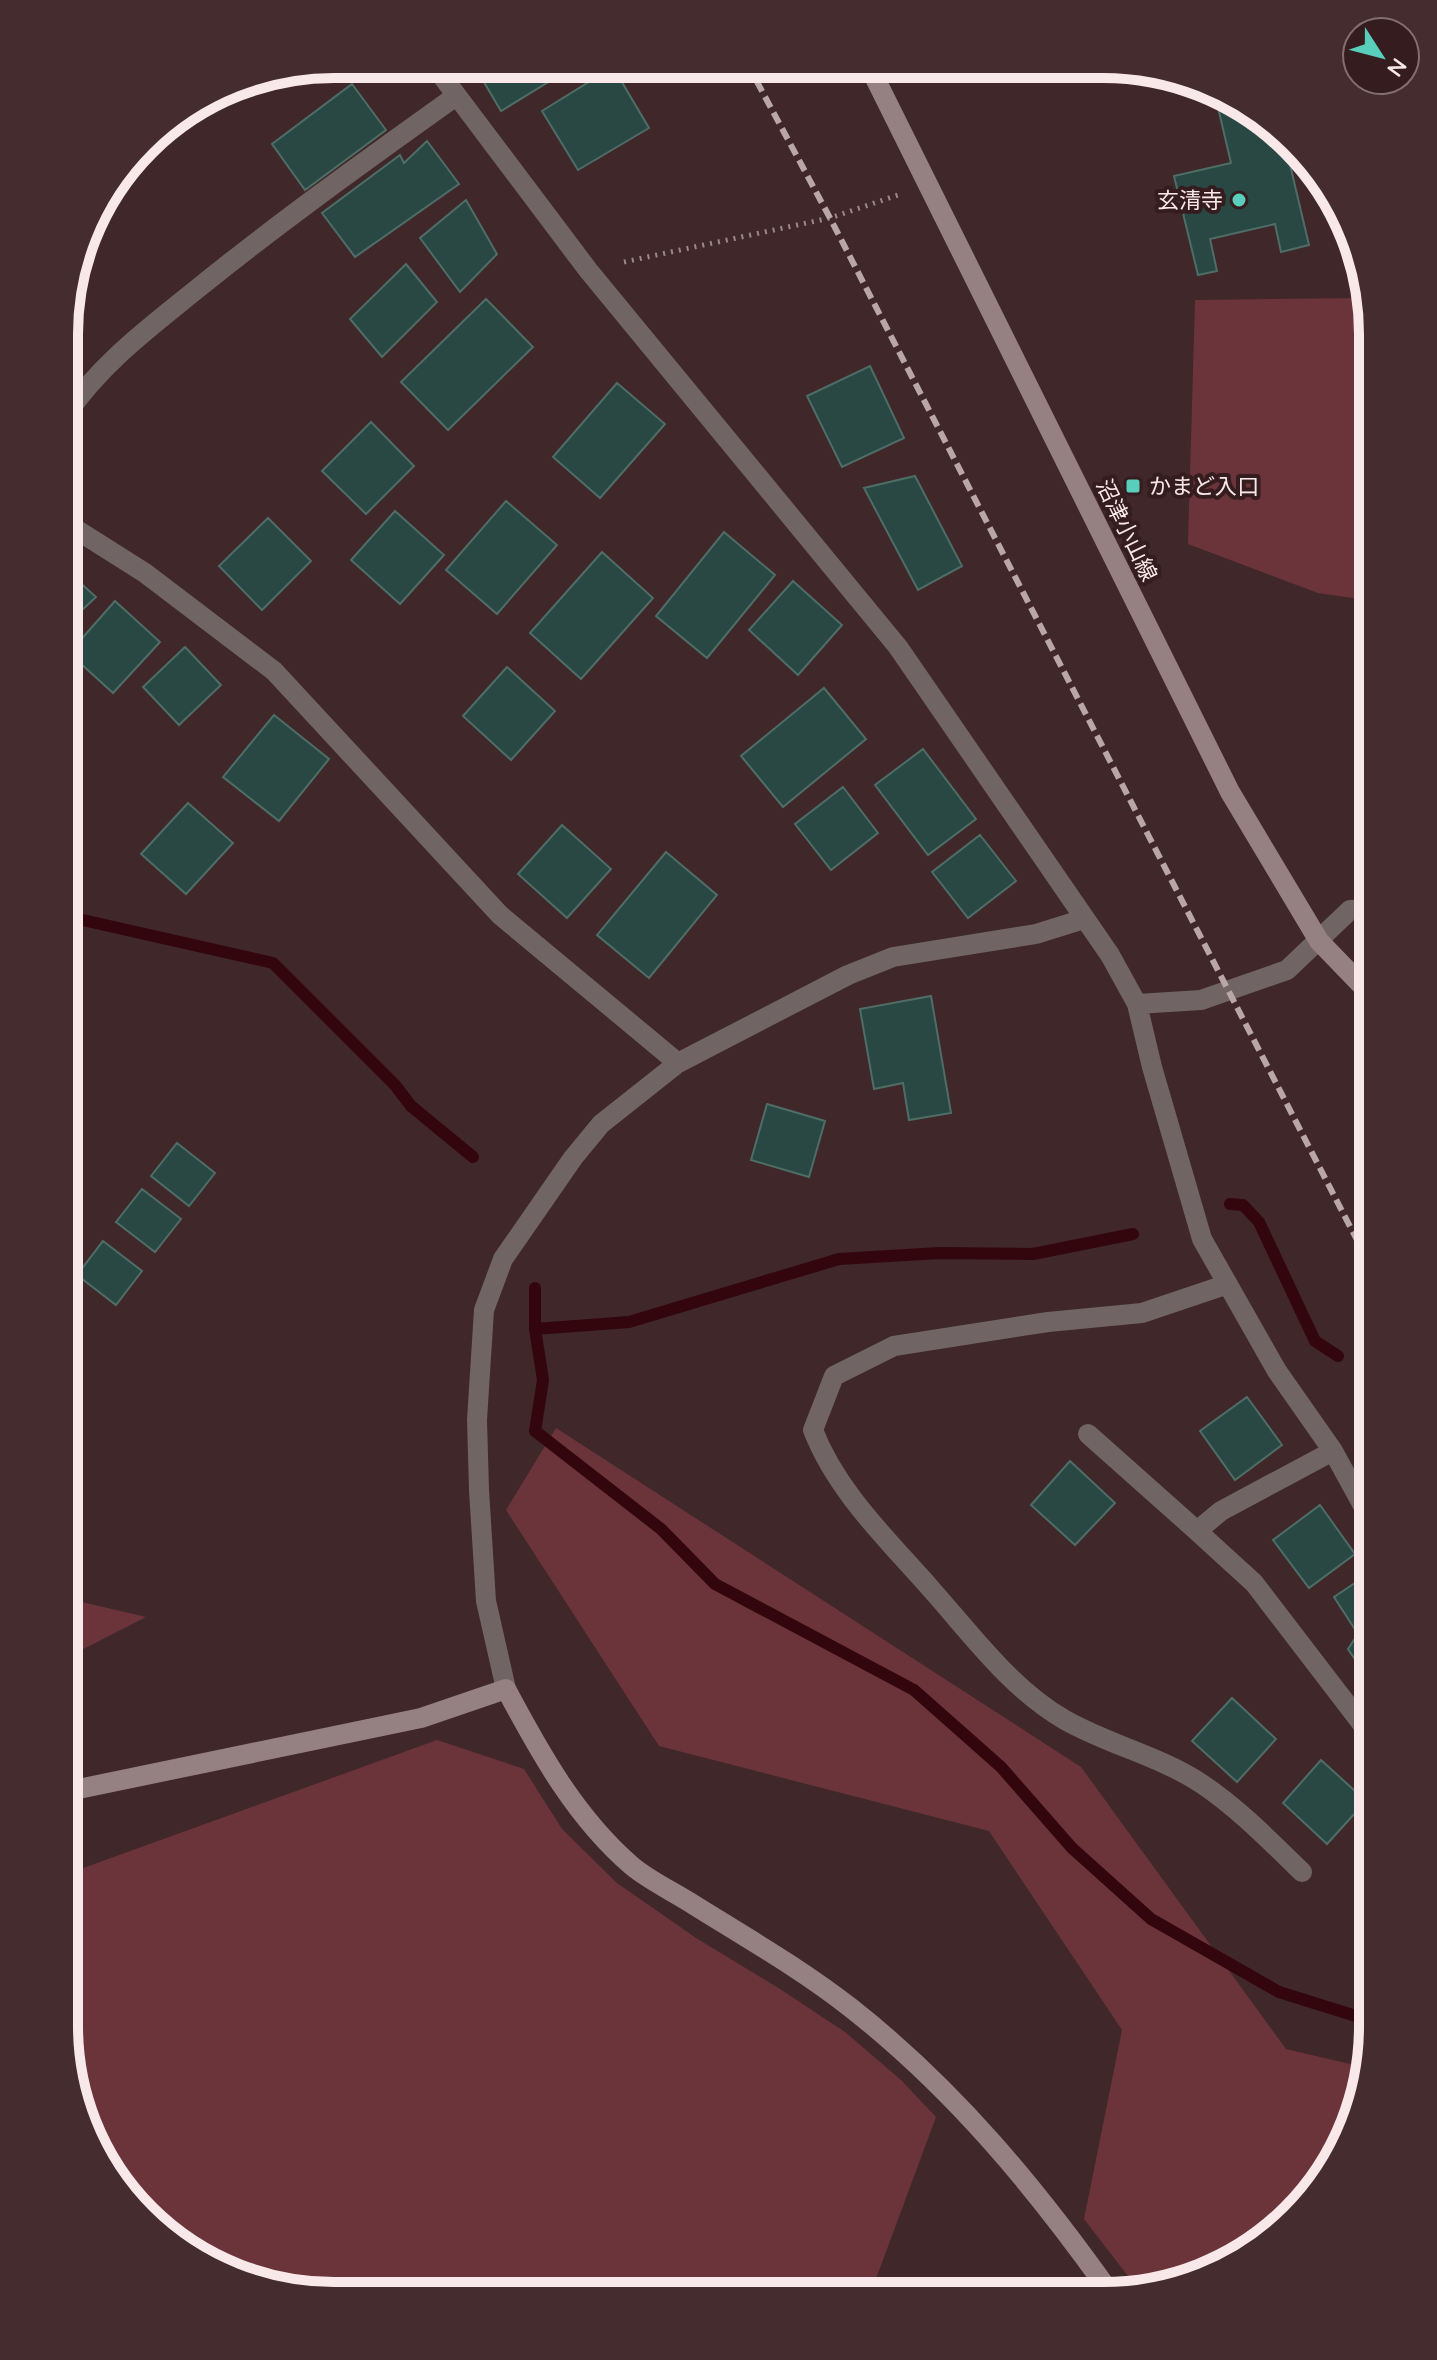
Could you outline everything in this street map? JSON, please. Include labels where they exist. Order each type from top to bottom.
[{"type":"street","points":[[443,78],[588,270],[898,647],[1110,955],[1137,1004],[1202,1239],[1277,1371],[1333,1451],[1358,1497]]},
{"type":"street","name":"沼津小山線","points":[[875,78],[1230,792],[1319,941],[1359,982]]},
{"type":"street","points":[[78,400],[109,362],[275,226],[456,96]]},
{"type":"street","points":[[78,531],[145,573],[274,671],[500,915],[678,1063]]},
{"type":"street","points":[[1137,1004],[1201,1000],[1287,970],[1350,910],[1359,910]]},
{"type":"street","points":[[1084,919],[1036,934],[893,957],[848,975],[678,1063],[601,1124],[573,1158],[503,1259],[484,1310],[477,1420],[486,1601],[506,1689],[544,1760],[581,1812],[633,1866],[789,1963],[915,2061],[1004,2154],[1064,2227],[1103,2282]]},
{"type":"street","points":[[1228,1284],[1142,1313],[1048,1322],[894,1346],[834,1376],[813,1430],[823,1457],[861,1509],[997,1664],[1033,1697],[1065,1720],[1201,1783],[1245,1817],[1302,1872]]},
{"type":"street","points":[[1088,1434],[1254,1583],[1358,1719]]},
{"type":"street","points":[[1197,1531],[1221,1511],[1333,1451]]},
{"type":"street","points":[[78,1789],[421,1718],[506,1689]]},
{"type":"path","points":[[588,270],[830,218],[928,185]]},
{"type":"shaded area","points":[[1356,298],[1359,599],[1318,593],[1188,544],[1195,300]]},
{"type":"shaded area","points":[[556,1428],[1081,1767],[1286,2049],[1355,2065],[1345,2108],[1333,2139],[1295,2195],[1259,2229],[1231,2248],[1185,2268],[1131,2280],[1084,2219],[1122,2030],[989,1831],[659,1746],[506,1510]]},
{"type":"shaded area","points":[[78,1601],[146,1617],[78,1652]]},
{"type":"shaded area","points":[[437,1740],[524,1769],[562,1829],[617,1883],[696,1938],[845,2032],[901,2080],[936,2117],[875,2282],[334,2282],[301,2280],[268,2273],[206,2248],[153,2207],[131,2182],[112,2154],[92,2108],[80,2059],[78,2026],[78,1870]]},
{"type":"building","points":[[482,78],[555,78],[501,111]]},
{"type":"building","points":[[595,78],[619,78],[649,128],[578,170],[542,111]]},
{"type":"building","points":[[352,84],[386,130],[305,190],[272,144]]},
{"type":"building","name":"玄清寺","points":[[1218,106],[1259,131],[1288,158],[1309,245],[1281,252],[1275,224],[1210,239],[1217,271],[1198,275],[1174,176],[1231,163]]},
{"type":"building","points":[[427,141],[459,184],[355,257],[322,213],[400,155],[404,163]]},
{"type":"building","points":[[466,200],[497,254],[460,292],[420,238]]},
{"type":"building","points":[[406,264],[437,302],[382,357],[350,319]]},
{"type":"building","points":[[486,299],[533,347],[448,430],[401,382]]},
{"type":"building","points":[[870,366],[904,438],[842,467],[807,396]]},
{"type":"building","points":[[617,383],[665,424],[600,498],[553,457]]},
{"type":"building","points":[[371,422],[414,466],[366,514],[322,471]]},
{"type":"building","points":[[915,476],[962,566],[918,590],[864,488]]},
{"type":"building","points":[[506,501],[557,545],[497,614],[446,570]]},
{"type":"building","points":[[395,511],[444,555],[400,604],[351,560]]},
{"type":"building","points":[[268,518],[311,561],[262,610],[219,566]]},
{"type":"building","points":[[724,532],[775,575],[707,658],[656,616]]},
{"type":"building","points":[[602,552],[653,598],[581,679],[530,633]]},
{"type":"building","points":[[78,581],[96,597],[78,614]]},
{"type":"building","points":[[793,581],[842,625],[798,675],[749,630]]},
{"type":"building","points":[[115,601],[160,642],[113,693],[78,661],[78,643]]},
{"type":"building","points":[[185,647],[221,685],[179,725],[143,687]]},
{"type":"building","points":[[507,667],[555,711],[511,760],[463,716]]},
{"type":"building","points":[[824,688],[866,739],[783,807],[741,756]]},
{"type":"building","points":[[274,715],[329,759],[279,821],[223,777]]},
{"type":"building","points":[[923,749],[976,819],[928,855],[875,785]]},
{"type":"building","points":[[843,787],[878,833],[831,870],[795,824]]},
{"type":"building","points":[[188,803],[233,843],[186,894],[141,854]]},
{"type":"building","points":[[562,825],[611,869],[567,918],[518,874]]},
{"type":"building","points":[[980,835],[1016,881],[968,918],[932,872]]},
{"type":"building","points":[[666,852],[717,895],[649,978],[597,935]]},
{"type":"building","points":[[931,996],[951,1113],[909,1120],[903,1083],[874,1089],[860,1009]]},
{"type":"building","points":[[767,1104],[825,1121],[809,1177],[751,1160]]},
{"type":"building","points":[[177,1143],[215,1173],[189,1206],[151,1176]]},
{"type":"building","points":[[142,1189],[181,1219],[155,1252],[116,1222]]},
{"type":"building","points":[[103,1241],[142,1271],[116,1305],[78,1274]]},
{"type":"building","points":[[1247,1397],[1282,1445],[1235,1480],[1200,1431]]},
{"type":"building","points":[[1070,1461],[1115,1503],[1075,1545],[1031,1505]]},
{"type":"building","points":[[1320,1505],[1355,1554],[1309,1588],[1273,1540]]},
{"type":"building","points":[[1358,1581],[1358,1664],[1348,1649],[1358,1634],[1334,1597]]},
{"type":"building","points":[[1232,1698],[1276,1739],[1237,1782],[1192,1741]]},
{"type":"building","points":[[1321,1760],[1358,1794],[1358,1810],[1327,1844],[1283,1803]]},
{"type":"waterway","points":[[78,919],[273,963],[395,1085],[411,1106],[473,1157]]},
{"type":"waterway","points":[[1230,1204],[1243,1205],[1259,1222],[1315,1341],[1338,1356]]},
{"type":"waterway","points":[[535,1329],[629,1322],[839,1259],[939,1253],[1033,1254],[1133,1234]]},
{"type":"waterway","points":[[535,1288],[535,1329],[543,1380],[535,1431],[661,1529],[715,1584],[914,1690],[1001,1767],[1072,1848],[1151,1919],[1279,1992],[1358,2017]]},
{"type":"railway","points":[[755,78],[1358,1243]]},
{"type":"place","name":"玄清寺","points":[[1239,200]]},
{"type":"place","name":"かまど入口","points":[[1133,486]]}]
